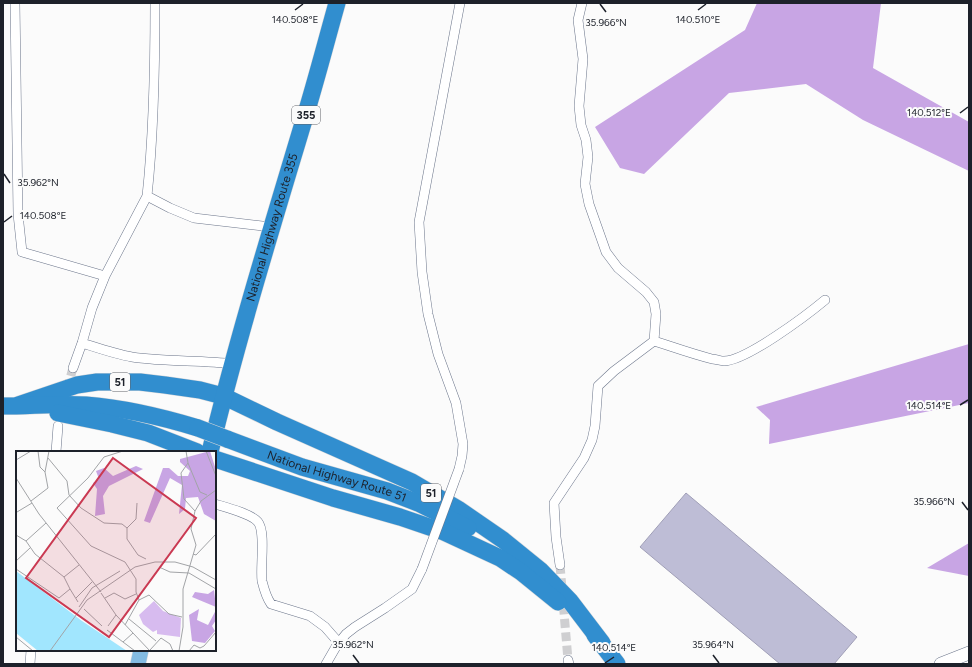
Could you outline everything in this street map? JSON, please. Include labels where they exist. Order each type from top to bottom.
[{"type":"highway","name":"National Highway Route 355","points":[[210,451],[223,396],[234,364],[271,227],[305,119],[337,3]]},
{"type":"highway","name":"51","points":[[11,406],[77,385],[98,382],[140,382],[200,390],[223,396],[284,426],[412,482],[458,510],[503,540],[540,570],[570,601],[602,643]]},
{"type":"highway","name":"National Highway Route 51","points":[[11,406],[86,405],[148,415],[198,428],[302,467],[387,491],[418,503],[448,517],[478,534],[503,550],[535,575],[559,597],[602,643],[617,664]]},
{"type":"highway","points":[[11,406],[112,424],[148,433],[194,451]]},
{"type":"highway","name":"51","points":[[216,459],[333,498],[400,517],[444,532],[500,558],[521,572],[556,601],[602,643]]},
{"type":"main road","points":[[138,664],[141,651]]},
{"type":"street","points":[[15,3],[18,214],[22,252],[105,276]]},
{"type":"street","points":[[73,368],[92,308],[105,276],[147,196],[151,158],[155,3]]},
{"type":"street","points":[[326,664],[339,643],[355,627],[412,589],[422,569],[459,469],[462,456],[463,444],[456,403],[438,354],[428,314],[422,272],[419,222],[460,3]]},
{"type":"street","points":[[560,565],[556,537],[554,503],[584,458],[592,440],[595,426],[598,386],[614,371],[654,341],[656,314],[654,302],[646,292],[618,268],[606,252],[589,204],[585,184],[588,157],[586,140],[581,125],[579,106],[583,59],[578,20],[582,3]]},
{"type":"street","points":[[147,196],[194,218],[271,227]]},
{"type":"street","points":[[654,341],[701,356],[724,361],[735,359],[753,351],[811,312],[825,300]]},
{"type":"street","points":[[82,343],[120,355],[132,357],[155,360],[234,364]]},
{"type":"street","points":[[56,451],[58,426]]},
{"type":"street","points":[[216,504],[238,510],[258,521],[261,530],[262,580],[266,597],[271,604],[310,616],[325,627],[339,643]]},
{"type":"street","points":[[30,664],[31,651]]},
{"type":"street","points":[[941,664],[969,653]]},
{"type":"shaded area","points":[[757,3],[881,3],[873,68],[969,122],[969,171],[863,120],[806,84],[729,93],[644,174],[620,168],[595,127],[745,30]]},
{"type":"shaded area","points":[[969,344],[969,403],[769,444],[770,420],[756,407]]},
{"type":"shaded area","points":[[969,543],[969,576],[927,568]]},
{"type":"building","points":[[686,493],[857,637],[834,664],[780,664],[640,547]]},
{"type":"tunnel","points":[[67,389],[73,368]]},
{"type":"tunnel","points":[[560,565],[568,660]]}]
